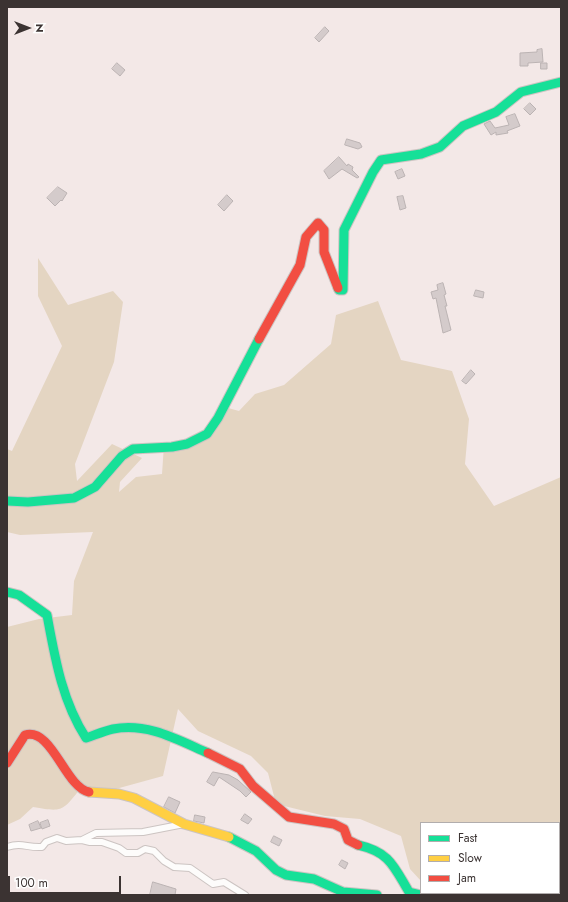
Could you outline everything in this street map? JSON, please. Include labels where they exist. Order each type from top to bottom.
[{"type":"street","points":[[7,501],[28,502],[74,498],[95,487],[122,456],[132,449],[172,447],[187,444],[207,434],[220,413],[241,371],[300,265],[306,237],[318,223],[324,230],[324,252],[336,284],[339,290],[343,290],[344,230],[373,172],[381,160],[421,154],[440,147],[463,126],[496,112],[521,92],[561,82]]},
{"type":"street","points":[[7,592],[18,595],[46,615],[59,670],[76,724],[86,738],[113,729],[136,728],[159,732],[218,757],[240,769],[253,786],[289,817],[334,824],[344,829],[348,840],[357,845],[371,848],[388,858],[409,892],[421,895]]},
{"type":"street","points":[[7,763],[19,742],[25,735],[32,733],[39,736],[47,744],[74,782],[83,791],[92,794],[119,794],[134,798],[184,824],[232,838],[245,844],[267,859],[276,870],[286,875],[314,879],[344,892],[377,895]]},
{"type":"street","points":[[82,840],[96,833],[143,832],[184,824]]},
{"type":"street","points":[[7,847],[18,844],[33,848],[42,847],[46,842],[57,838],[66,841],[82,840],[111,845],[126,853],[138,853],[145,849],[154,851],[164,861],[174,866],[190,868],[213,884],[224,882],[245,895]]},
{"type":"shaded area","points":[[38,258],[68,305],[113,291],[123,302],[114,362],[75,464],[77,481],[112,444],[142,458],[120,482],[119,492],[136,477],[162,474],[164,445],[209,436],[221,406],[239,411],[255,394],[284,385],[331,344],[336,315],[378,301],[401,360],[452,371],[469,419],[465,464],[494,506],[561,477],[561,895],[474,894],[560,894],[560,822],[420,822],[420,880],[410,869],[401,836],[360,819],[325,816],[276,804],[268,773],[251,756],[198,731],[178,709],[163,776],[112,790],[80,789],[65,806],[61,808],[50,810],[33,807],[20,819],[7,825],[7,627],[39,619],[72,615],[74,581],[93,532],[20,535],[7,532],[7,449],[12,451],[62,346],[38,296]]},
{"type":"building","points":[[325,27],[329,31],[319,42],[315,38]]},
{"type":"building","points":[[542,49],[543,62],[528,63],[528,66],[520,66],[520,53],[537,52],[537,50]]},
{"type":"building","points":[[117,63],[125,70],[120,76],[112,69]]},
{"type":"building","points":[[541,63],[547,63],[547,69],[541,69]]},
{"type":"building","points":[[530,103],[536,109],[530,115],[524,109]]},
{"type":"building","points":[[515,114],[520,126],[507,131],[508,133],[496,135],[496,132],[491,135],[484,124],[490,121],[495,128],[509,125],[506,117]]},
{"type":"building","points":[[347,139],[360,143],[362,147],[358,149],[345,145]]},
{"type":"building","points":[[339,157],[347,166],[348,164],[353,167],[352,170],[359,177],[357,178],[342,169],[329,179],[324,171]]},
{"type":"building","points":[[402,169],[405,176],[398,179],[395,172]]},
{"type":"building","points":[[58,187],[67,193],[62,201],[61,200],[55,206],[47,198]]},
{"type":"building","points":[[227,195],[233,201],[224,211],[218,205]]},
{"type":"building","points":[[403,196],[406,208],[400,210],[397,197]]},
{"type":"building","points":[[443,283],[446,294],[444,295],[447,306],[445,306],[451,330],[443,333],[436,298],[433,299],[431,292],[438,290],[437,285]]},
{"type":"building","points":[[476,290],[484,292],[483,298],[474,296]]},
{"type":"building","points":[[471,370],[475,374],[466,384],[462,381]]},
{"type":"building","points":[[213,772],[229,775],[238,780],[251,792],[246,797],[240,791],[219,777],[214,786],[207,782]]},
{"type":"building","points":[[169,797],[180,802],[175,813],[164,807]]},
{"type":"building","points":[[245,814],[252,819],[248,824],[241,820]]},
{"type":"building","points":[[195,815],[205,817],[204,823],[194,821]]},
{"type":"building","points":[[48,820],[50,826],[42,829],[40,823]]},
{"type":"building","points":[[38,821],[41,828],[31,831],[29,825]]},
{"type":"building","points":[[274,836],[282,840],[279,846],[271,842]]},
{"type":"building","points":[[342,860],[348,863],[345,869],[339,865]]},
{"type":"building","points":[[153,882],[176,889],[175,895],[150,895]]},
{"type":"traffic: fast","points":[[338,288],[339,290],[343,290],[344,230],[373,172],[381,160],[421,154],[440,147],[463,126],[496,112],[521,92],[561,82]]},
{"type":"traffic: fast","points":[[7,501],[28,502],[74,498],[95,487],[122,456],[133,449],[172,447],[187,444],[207,434],[218,418],[259,339]]},
{"type":"traffic: fast","points":[[7,592],[19,595],[47,615],[60,679],[71,709],[86,738],[113,729],[126,727],[138,728],[150,730],[174,738],[208,753]]},
{"type":"traffic: fast","points":[[229,837],[256,851],[276,870],[286,875],[314,879],[343,892],[377,895]]},
{"type":"traffic: fast","points":[[358,845],[369,848],[384,856],[395,868],[409,892],[421,895]]},
{"type":"traffic: slow","points":[[89,792],[119,794],[134,798],[184,824],[229,837]]},
{"type":"traffic: jam","points":[[259,339],[300,265],[306,237],[318,223],[324,230],[324,252],[338,288]]},
{"type":"traffic: jam","points":[[7,763],[25,735],[35,735],[51,748],[80,788],[89,792]]},
{"type":"traffic: jam","points":[[208,753],[240,769],[253,786],[289,817],[334,824],[344,829],[348,840],[358,845]]}]
